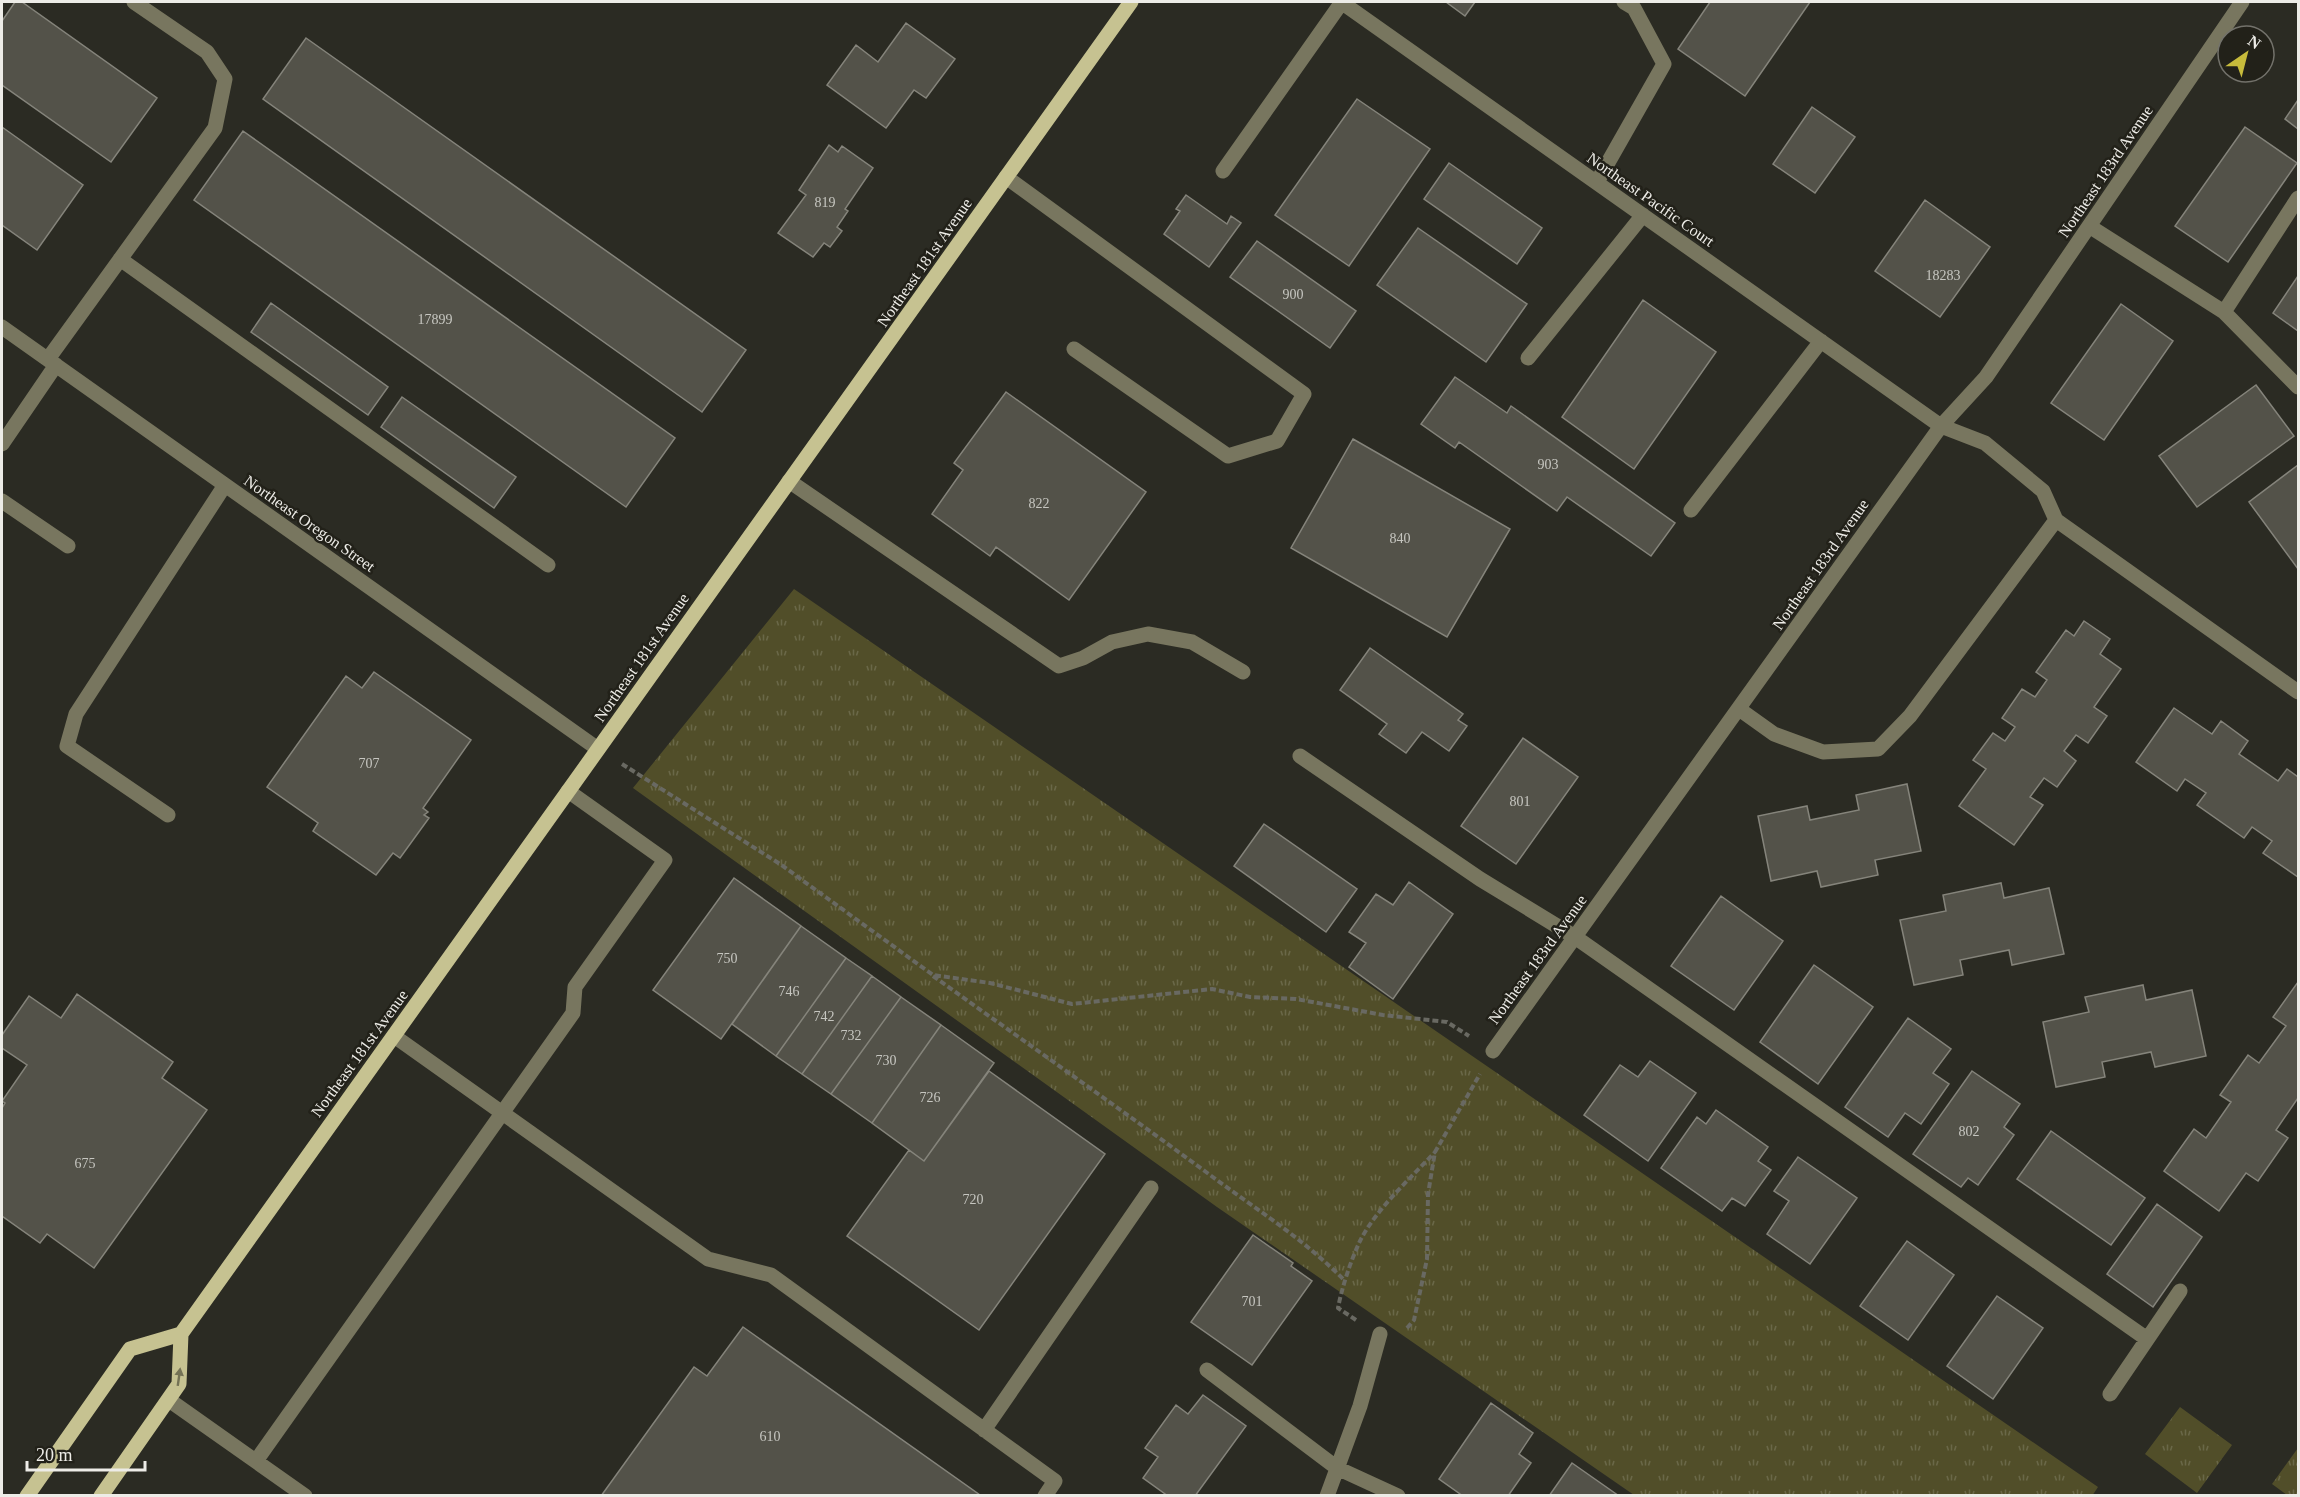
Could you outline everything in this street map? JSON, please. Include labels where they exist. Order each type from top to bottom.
[{"type":"main road","name":"Northeast 181st Avenue","points":[[181,1334],[1131,2]]},
{"type":"main road","points":[[27,1496],[130,1349],[181,1334],[179,1384],[101,1496]]},
{"type":"street","points":[[2,444],[52,362],[120,259],[215,128],[225,79],[207,52],[134,2]]},
{"type":"street","points":[[1223,171],[1342,2]]},
{"type":"street","name":"Northeast Pacific Court","points":[[1342,2],[1941,426],[1985,442],[2043,491],[2056,520]]},
{"type":"street","points":[[1597,182],[1664,63],[1634,8],[1624,2]]},
{"type":"street","name":"Northeast 183rd Avenue","points":[[1493,1051],[1941,426],[1986,377],[2242,2]]},
{"type":"street","points":[[1006,177],[1304,394],[1277,441],[1228,456],[1074,349]]},
{"type":"street","points":[[2224,312],[2298,198]]},
{"type":"street","points":[[1528,358],[1643,215]]},
{"type":"street","points":[[2089,226],[2224,312],[2298,387]]},
{"type":"street","points":[[120,259],[548,565]]},
{"type":"street","name":"Northeast Oregon Street","points":[[2,327],[598,749]]},
{"type":"street","points":[[1691,510],[1821,341]]},
{"type":"street","points":[[789,481],[1059,666],[1083,658],[1112,642],[1148,634],[1192,642],[1243,672]]},
{"type":"street","points":[[168,815],[67,746],[76,714],[225,485]]},
{"type":"street","points":[[2,501],[68,546]]},
{"type":"street","points":[[1739,709],[1774,734],[1823,752],[1878,749],[1910,716],[2056,520],[2298,692]]},
{"type":"street","points":[[1300,756],[1480,879],[1575,937],[2147,1340]]},
{"type":"street","points":[[256,1461],[573,1013],[575,987],[665,860],[568,791]]},
{"type":"street","points":[[394,1036],[708,1259],[771,1275],[1055,1481],[1045,1496]]},
{"type":"street","points":[[984,1430],[1151,1188]]},
{"type":"street","points":[[2110,1394],[2180,1291]]},
{"type":"street","points":[[1327,1496],[1360,1406],[1380,1334]]},
{"type":"street","points":[[1207,1370],[1337,1468],[1398,1496]]},
{"type":"street","points":[[169,1400],[305,1496]]},
{"type":"path","points":[[598,749],[780,864],[1098,1092],[1324,1260],[1345,1281]]},
{"type":"path","points":[[933,975],[990,983],[1072,1004],[1212,989],[1250,997],[1296,999],[1383,1015],[1446,1022],[1493,1051]]},
{"type":"path","name":"Northeast 183rd Avenue","points":[[1435,1152],[1428,1194],[1427,1259],[1414,1320],[1410,1328],[1380,1334],[1338,1308],[1360,1241],[1375,1219],[1435,1152],[1493,1051]]},
{"type":"green space","points":[[794,589],[2098,1487],[2092,1496],[1634,1495],[1217,1207],[633,788]]},
{"type":"green space","points":[[2180,1407],[2232,1445],[2197,1493],[2145,1454]]},
{"type":"green space","points":[[2298,1448],[2298,1495],[2287,1495],[2272,1484]]},
{"type":"building","points":[[15,2],[22,2],[157,98],[111,162],[2,85],[2,21]]},
{"type":"building","points":[[1446,2],[1475,2],[1465,16]]},
{"type":"building","points":[[1710,2],[1810,2],[1745,96],[1678,49]]},
{"type":"building","points":[[906,23],[955,59],[926,98],[914,90],[886,128],[827,85],[856,45],[878,62]]},
{"type":"building","points":[[306,38],[746,350],[702,412],[263,99]]},
{"type":"building","points":[[1357,99],[1430,149],[1349,266],[1275,215]]},
{"type":"building","points":[[2298,100],[2298,129],[2285,119]]},
{"type":"building","points":[[1812,107],[1855,137],[1815,193],[1773,164]]},
{"type":"building","points":[[2,127],[83,185],[37,250],[2,225]]},
{"type":"building","points":[[2245,127],[2297,163],[2228,262],[2175,226]]},
{"type":"building","points":[[243,131],[675,438],[626,507],[194,200]]},
{"type":"building","points":[[829,145],[838,152],[842,146],[873,168],[845,209],[848,211],[837,227],[842,231],[830,247],[824,243],[813,257],[778,233],[806,195],[799,190]]},
{"type":"building","points":[[1449,163],[1542,228],[1517,264],[1424,199]]},
{"type":"building","points":[[1186,195],[1227,224],[1231,216],[1241,223],[1209,267],[1164,234],[1180,211],[1176,209]]},
{"type":"building","points":[[1925,200],[1990,247],[1940,317],[1875,271]]},
{"type":"building","points":[[1418,228],[1527,304],[1486,362],[1377,285]]},
{"type":"building","points":[[1257,241],[1356,311],[1330,348],[1230,277]]},
{"type":"building","points":[[2298,276],[2298,331],[2273,313]]},
{"type":"building","points":[[1643,300],[1716,352],[1634,469],[1562,417]]},
{"type":"building","points":[[271,303],[388,387],[368,415],[251,332]]},
{"type":"building","points":[[2121,304],[2173,341],[2104,440],[2051,403]]},
{"type":"building","points":[[1455,377],[1507,413],[1511,406],[1675,523],[1651,556],[1567,497],[1557,511],[1459,442],[1455,448],[1421,424]]},
{"type":"building","points":[[2256,385],[2294,436],[2197,507],[2159,456]]},
{"type":"building","points":[[1006,392],[1146,492],[1069,600],[996,547],[990,556],[932,514],[963,470],[954,463]]},
{"type":"building","points":[[402,397],[516,477],[494,508],[381,427]]},
{"type":"building","points":[[1353,439],[1510,529],[1447,637],[1291,548]]},
{"type":"building","points":[[2298,465],[2298,569],[2249,502]]},
{"type":"building","points":[[2084,621],[2110,639],[2100,654],[2121,669],[2094,707],[2107,716],[2088,743],[2076,735],[2064,751],[2076,761],[2057,787],[2044,778],[2030,797],[2043,805],[2014,845],[1959,806],[1986,769],[1973,760],[1993,733],[2005,741],[2015,727],[2002,718],[2022,689],[2035,697],[2047,680],[2036,672],[2066,630],[2074,636]]},
{"type":"building","points":[[1370,648],[1463,714],[1458,720],[1467,726],[1449,751],[1422,732],[1406,753],[1379,734],[1387,724],[1340,690]]},
{"type":"building","points":[[374,672],[471,740],[423,808],[428,812],[424,815],[429,818],[400,858],[393,853],[376,875],[313,831],[318,823],[267,787],[346,676],[362,688]]},
{"type":"building","points":[[2174,708],[2212,734],[2221,721],[2248,741],[2239,754],[2278,781],[2287,769],[2298,777],[2298,877],[2263,853],[2272,841],[2252,827],[2244,838],[2197,805],[2206,793],[2185,779],[2177,791],[2136,762]]},
{"type":"building","points":[[1523,738],[1578,777],[1516,864],[1461,826]]},
{"type":"building","points":[[1907,784],[1921,851],[1875,860],[1878,875],[1821,887],[1817,871],[1771,881],[1758,816],[1807,806],[1810,820],[1859,810],[1856,795]]},
{"type":"building","points":[[1264,824],[1357,889],[1326,932],[1234,866]]},
{"type":"building","points":[[734,878],[801,926],[721,1039],[653,990]]},
{"type":"building","points":[[1409,882],[1453,914],[1393,999],[1349,967],[1366,943],[1349,932],[1376,894],[1393,905]]},
{"type":"building","points":[[2001,883],[2004,898],[2049,888],[2064,954],[2012,965],[2009,950],[1960,960],[1963,975],[1914,985],[1900,920],[1946,911],[1943,895]]},
{"type":"building","points":[[1721,896],[1783,941],[1734,1010],[1671,966]]},
{"type":"building","points":[[801,926],[846,958],[776,1056],[732,1024]]},
{"type":"building","points":[[846,958],[872,976],[802,1074],[776,1056]]},
{"type":"building","points":[[1814,965],[1873,1007],[1818,1084],[1760,1042]]},
{"type":"building","points":[[872,976],[901,997],[831,1094],[802,1074]]},
{"type":"building","points":[[2298,982],[2298,1098],[2276,1130],[2288,1138],[2258,1181],[2246,1173],[2219,1211],[2164,1171],[2194,1129],[2206,1138],[2231,1102],[2220,1095],[2248,1055],[2259,1063],[2286,1026],[2273,1017]]},
{"type":"building","points":[[2143,985],[2146,1000],[2192,990],[2206,1056],[2155,1067],[2151,1052],[2102,1062],[2105,1077],[2056,1087],[2043,1022],[2089,1012],[2085,997]]},
{"type":"building","points":[[77,994],[173,1062],[162,1078],[207,1110],[94,1268],[47,1234],[40,1243],[2,1216],[2,1108],[5,1103],[2,1101],[27,1065],[2,1048],[2,1035],[29,996],[61,1018]]},
{"type":"building","points":[[901,997],[941,1025],[872,1123],[831,1094]]},
{"type":"building","points":[[1908,1018],[1951,1049],[1933,1073],[1949,1084],[1921,1124],[1905,1113],[1888,1137],[1845,1107]]},
{"type":"building","points":[[941,1025],[994,1063],[924,1161],[872,1123]]},
{"type":"building","points":[[1650,1061],[1696,1093],[1648,1161],[1584,1115],[1620,1065],[1638,1077]]},
{"type":"building","points":[[989,1071],[1105,1154],[979,1330],[847,1236],[909,1150],[924,1161]]},
{"type":"building","points":[[1972,1071],[2020,1104],[2004,1127],[2014,1135],[1978,1185],[1968,1178],[1961,1187],[1913,1154]]},
{"type":"building","points":[[1716,1110],[1768,1147],[1758,1161],[1771,1170],[1745,1206],[1732,1198],[1722,1211],[1661,1168],[1697,1117],[1706,1124]]},
{"type":"building","points":[[2051,1131],[2145,1198],[2111,1245],[2017,1179]]},
{"type":"building","points":[[1798,1157],[1857,1198],[1810,1264],[1767,1234],[1789,1201],[1774,1191]]},
{"type":"building","points":[[2157,1204],[2202,1237],[2153,1307],[2107,1274]]},
{"type":"building","points":[[1253,1235],[1293,1263],[1291,1266],[1312,1281],[1252,1365],[1191,1322]]},
{"type":"building","points":[[1907,1241],[1954,1275],[1908,1340],[1860,1306]]},
{"type":"building","points":[[1997,1296],[2043,1328],[1993,1399],[1947,1366]]},
{"type":"building","points":[[743,1327],[980,1495],[601,1496],[694,1367],[707,1376]]},
{"type":"building","points":[[1203,1395],[1246,1426],[1195,1496],[1168,1496],[1143,1478],[1158,1457],[1145,1448],[1176,1405],[1188,1414]]},
{"type":"building","points":[[1491,1403],[1533,1433],[1519,1454],[1531,1463],[1508,1496],[1463,1496],[1439,1479]]},
{"type":"building","points":[[1572,1463],[1619,1496],[1549,1496]]}]
